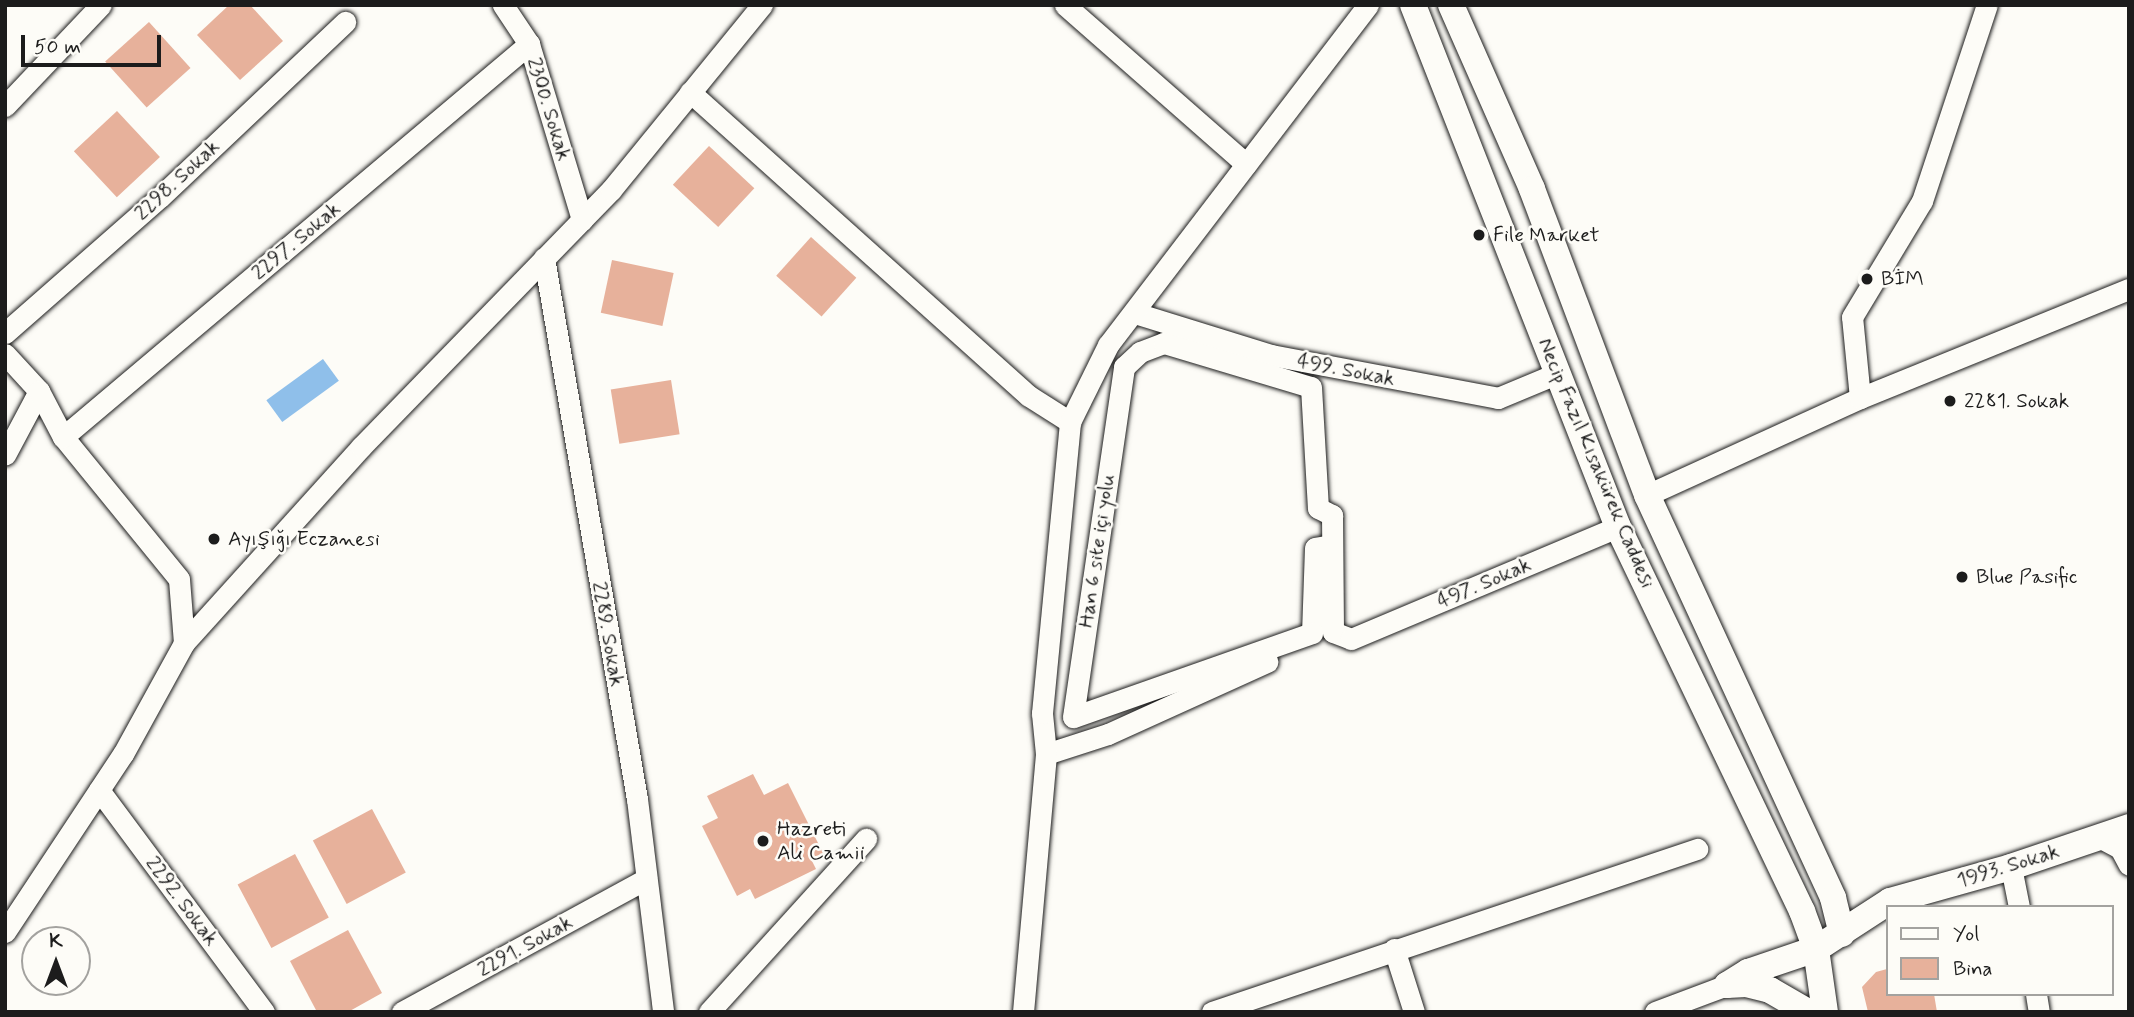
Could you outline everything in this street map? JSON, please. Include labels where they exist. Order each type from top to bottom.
[{"type":"main road","name":"Necip Fazıl Kısakürek Caddesi","points":[[1413,5],[1618,527],[1760,817],[1816,950],[1825,1012]]},
{"type":"main road","name":"Necip Fazıl Kısakürek Caddesi","points":[[1451,5],[1537,201],[1647,495],[1833,898],[1842,934]]},
{"type":"main road","points":[[1618,527],[1647,495]]},
{"type":"main road","name":"1993. Sokak","points":[[1727,985],[1748,972],[1816,950],[1890,901],[2011,867],[2129,827]]},
{"type":"main road","points":[[1727,985],[1746,984],[1770,990],[1808,1012]]},
{"type":"street","points":[[5,106],[101,5]]},
{"type":"street","name":"2300. Sokak","points":[[503,5],[529,44],[582,220]]},
{"type":"street","points":[[5,932],[123,754],[184,643],[361,447],[611,190],[762,5]]},
{"type":"street","points":[[1065,5],[1246,164]]},
{"type":"street","points":[[1023,1012],[1046,754],[1042,713],[1070,422],[1108,345],[1368,5]]},
{"type":"street","points":[[1860,398],[1852,317],[1922,201],[1987,5]]},
{"type":"street","name":"2298. Sokak","points":[[5,333],[160,197],[345,22]]},
{"type":"street","name":"2297. Sokak","points":[[63,437],[529,44]]},
{"type":"street","points":[[691,92],[1029,396],[1070,422]]},
{"type":"street","name":"2289. Sokak","points":[[544,258],[636,799],[663,1012]]},
{"type":"street","points":[[1647,495],[1860,398],[2129,289]]},
{"type":"street","name":"499. Sokak","points":[[1135,313],[1271,355],[1498,398],[1558,373]]},
{"type":"street","name":"Han 6 site içi yolu","points":[[1164,343],[1311,387],[1318,508],[1332,515],[1332,545],[1315,548],[1312,633],[1073,717],[1124,367],[1140,352],[1164,343]]},
{"type":"street","points":[[5,354],[39,391],[63,437],[179,579],[184,643]]},
{"type":"street","points":[[5,455],[39,391]]},
{"type":"street","name":"497. Sokak","points":[[1046,754],[1108,734],[1342,636],[1618,527]]},
{"type":"street","points":[[1332,545],[1342,636]]},
{"type":"street","name":"2292. Sokak","points":[[99,790],[264,1012]]},
{"type":"street","points":[[2099,837],[2120,848],[2129,865]]},
{"type":"street","points":[[709,1012],[866,839]]},
{"type":"street","points":[[1212,1012],[1697,849]]},
{"type":"street","points":[[2011,867],[2019,905]]},
{"type":"street","name":"2291. Sokak","points":[[402,1012],[646,878]]},
{"type":"street","points":[[1394,950],[1414,1012]]},
{"type":"street","points":[[1655,1012],[1727,985]]},
{"type":"water","points":[[323,359],[339,381],[282,422],[266,400]]},
{"type":"building","points":[[229,5],[250,5],[283,41],[240,80],[197,35]]},
{"type":"building","points":[[149,22],[190,68],[147,108],[105,61]]},
{"type":"building","points":[[117,111],[160,157],[117,197],[74,151]]},
{"type":"building","points":[[709,146],[754,188],[718,227],[673,185]]},
{"type":"building","points":[[811,237],[856,278],[822,316],[776,276]]},
{"type":"building","points":[[612,260],[674,273],[662,326],[601,313]]},
{"type":"building","points":[[671,380],[680,434],[619,444],[611,390]]},
{"type":"building","name":"Hazreti Ali Camii","points":[[753,774],[764,795],[788,783],[824,855],[812,861],[816,869],[755,899],[750,889],[737,896],[702,826],[718,818],[707,796]]},
{"type":"building","points":[[372,809],[406,873],[347,904],[313,840]]},
{"type":"building","points":[[295,854],[329,918],[271,948],[238,885]]},
{"type":"building","points":[[348,930],[382,993],[348,1012],[317,1012],[290,961]]},
{"type":"building","points":[[1885,970],[1885,996],[1934,996],[1937,1012],[1868,1012],[1862,987],[1876,972]]},
{"type":"place","name":"File Market","points":[[1479,235]]},
{"type":"place","name":"BİM","points":[[1867,279]]},
{"type":"place","name":"2281. Sokak","points":[[1950,401]]},
{"type":"place","name":"Ayışığı Eczanesi","points":[[214,539]]},
{"type":"place","name":"Blue Pasific","points":[[1962,577]]},
{"type":"place","name":"Hazreti Ali Camii","points":[[763,841]]}]
